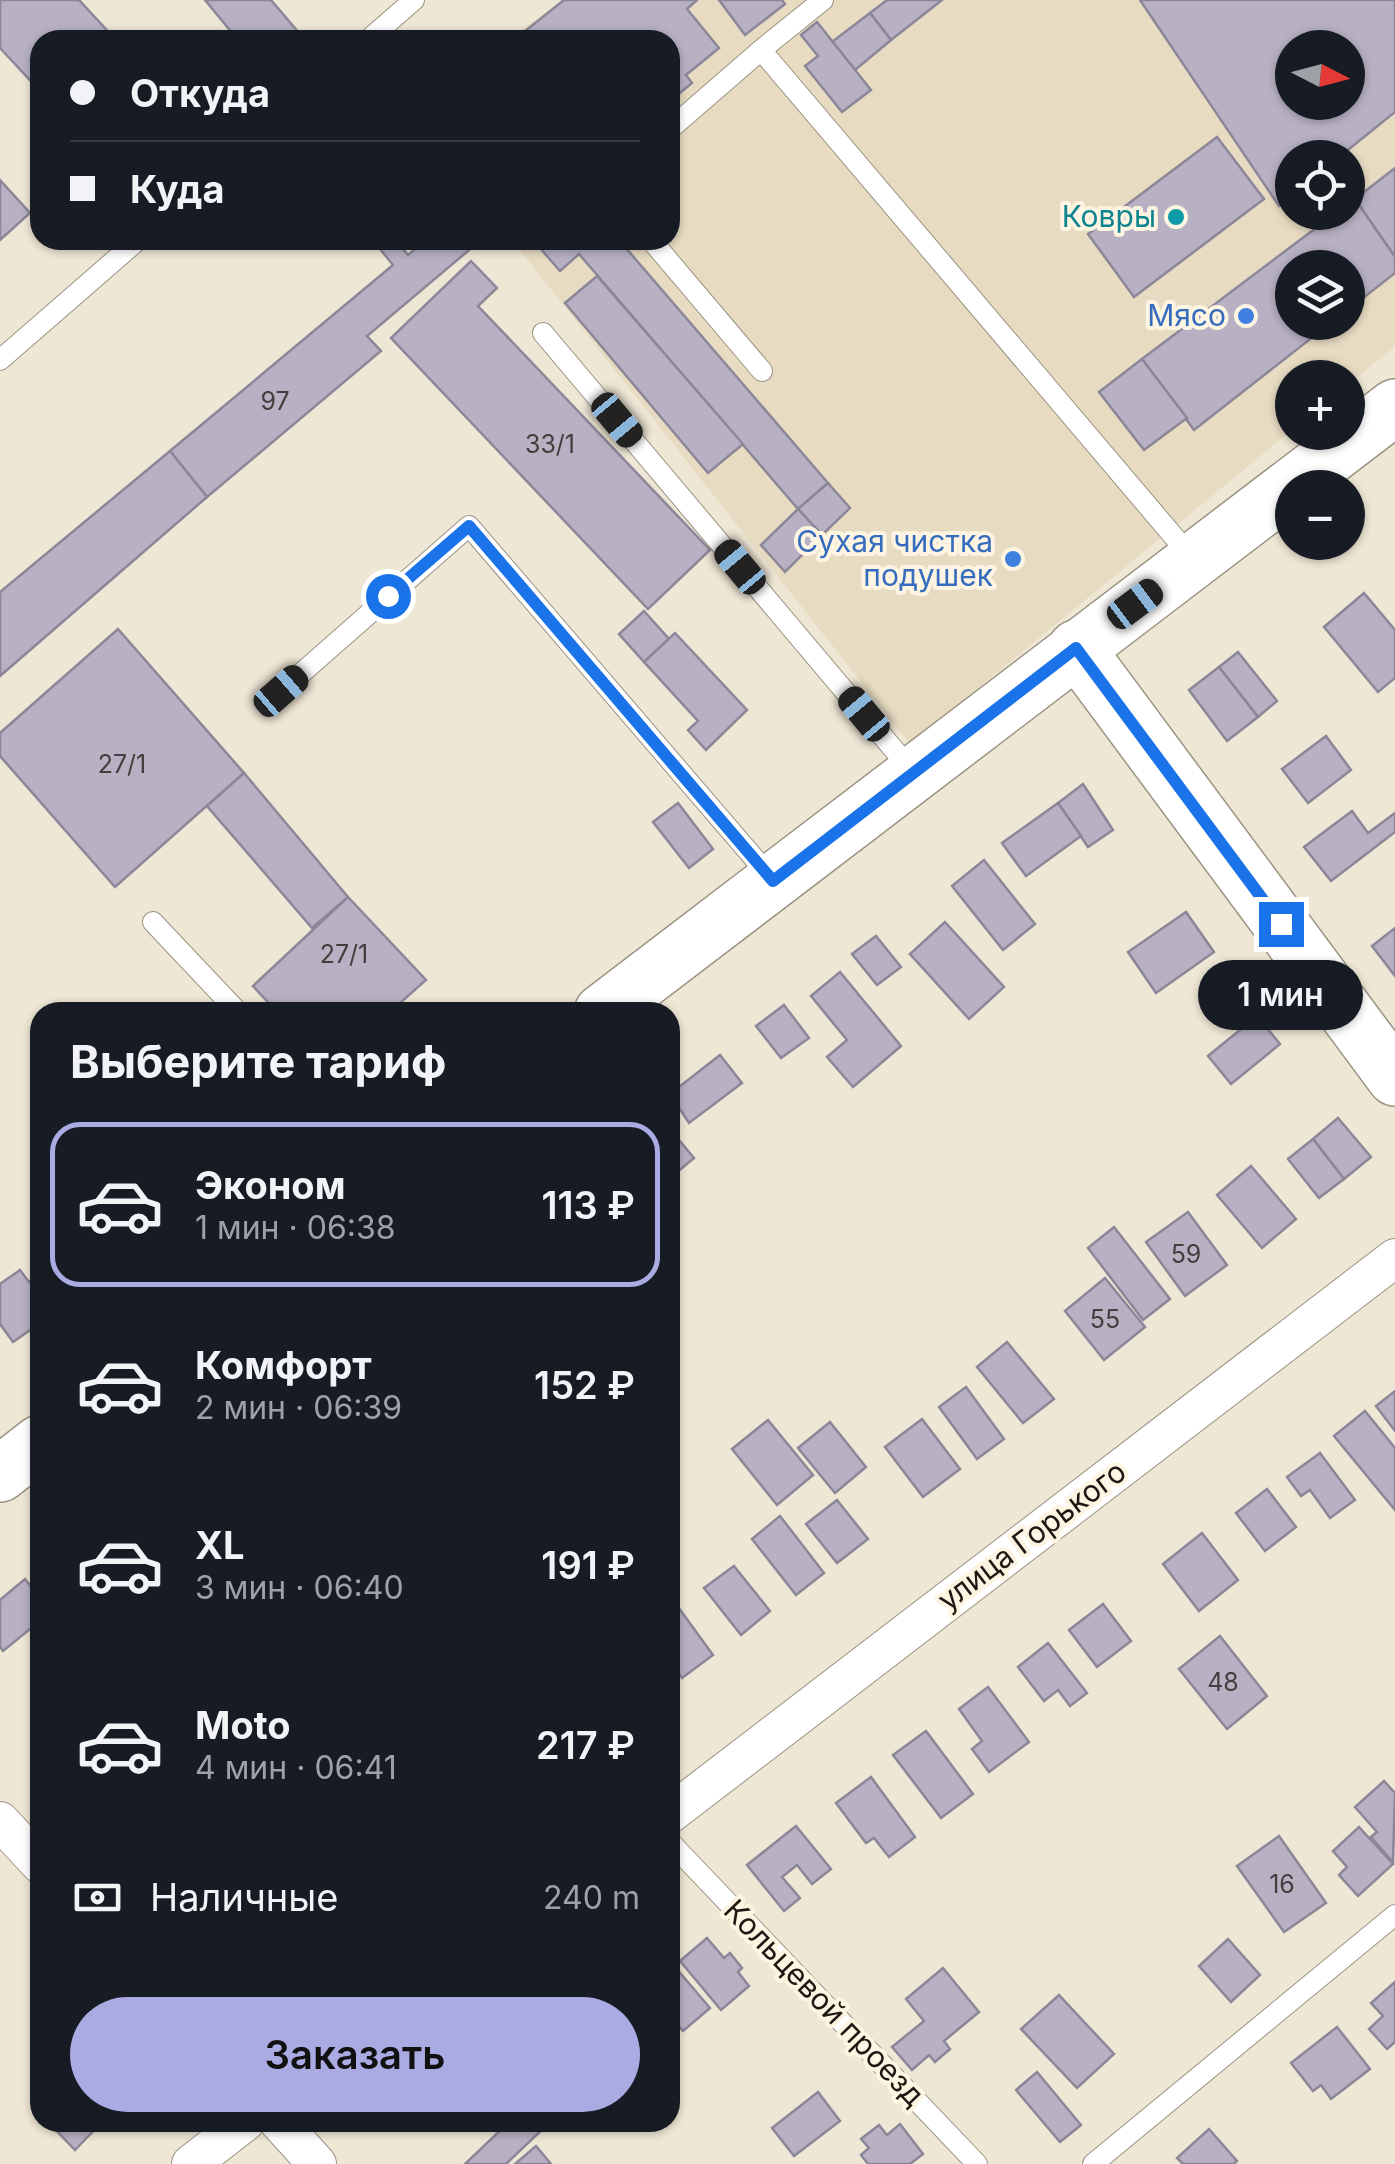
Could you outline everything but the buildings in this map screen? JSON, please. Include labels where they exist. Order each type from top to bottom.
[{"type":"street","points":[[615,1002],[1395,407]]},
{"type":"street","points":[[1076,648],[1395,1078]]},
{"type":"street","name":"улица Горького","points":[[680,1806],[1395,1258]]},
{"type":"street","points":[[0,1474],[30,1452]]},
{"type":"street","points":[[0,1821],[30,1853]]},
{"type":"street","points":[[191,2164],[232,2132]]},
{"type":"street","points":[[288,2132],[317,2164]]},
{"type":"lane","points":[[380,30],[414,0]]},
{"type":"lane","points":[[680,121],[822,0]]},
{"type":"lane","points":[[761,50],[1193,560]]},
{"type":"lane","points":[[0,360],[126,250]]},
{"type":"lane","points":[[659,250],[762,372]]},
{"type":"lane","points":[[543,332],[914,773]]},
{"type":"lane","points":[[281,691],[469,526],[773,881]]},
{"type":"lane","points":[[154,922],[229,1002]]},
{"type":"lane","name":"Кольцевой проезд","points":[[680,1852],[977,2164]]},
{"type":"lane","points":[[1093,2164],[1395,1914]]},
{"type":"shaded area","points":[[563,0],[1395,0],[1395,346],[1365,371],[1365,360],[1275,360],[1275,444],[910,744],[520,250],[680,250],[680,30],[521,30]]},
{"type":"place","name":"Ковры","points":[[1176,217]]},
{"type":"place","name":"Мясо","points":[[1246,316]]},
{"type":"place","name":"Сухая чистка подушек","points":[[1013,559]]},
{"type":"route","points":[[388,596],[469,526],[773,881],[1076,648],[1281,924]]}]
